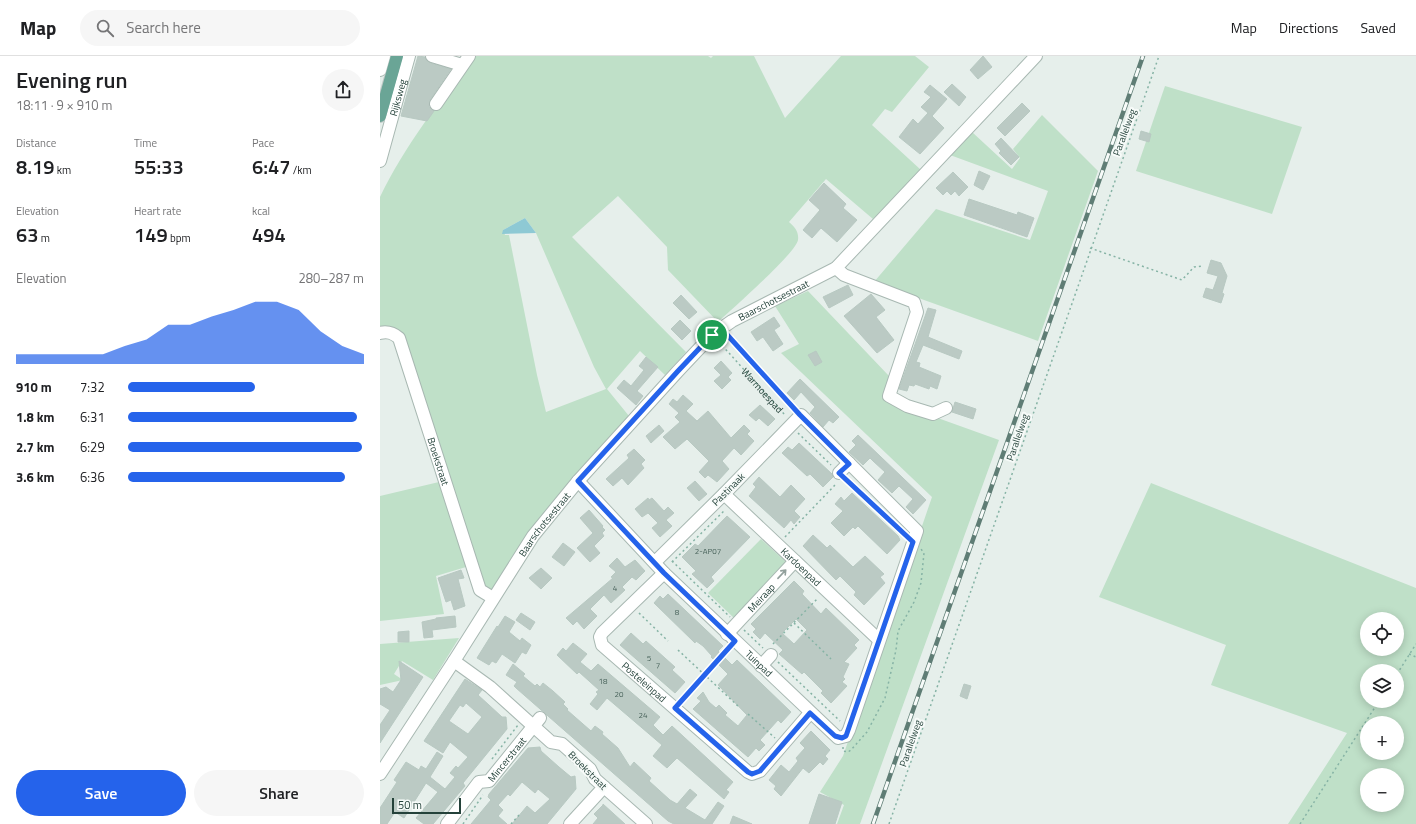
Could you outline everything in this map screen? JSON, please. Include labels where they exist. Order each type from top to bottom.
[{"type":"main road","name":"Rijksweg","points":[[380,116],[397,56]]},
{"type":"street","points":[[380,70],[384,56]]},
{"type":"street","name":"Rijksweg","points":[[380,161],[409,56]]},
{"type":"street","points":[[432,56],[466,61],[436,104]]},
{"type":"street","name":"Baarschotsestraat","points":[[380,774],[533,536],[578,481],[717,332],[732,321],[836,268],[1036,56]]},
{"type":"street","points":[[836,268],[844,275],[914,302],[917,312],[889,396],[907,406],[933,414],[946,408]]},
{"type":"street","name":"Broekstraat","points":[[380,333],[393,333],[399,338],[480,590],[493,598]]},
{"type":"street","points":[[800,415],[849,464],[914,539],[846,734]]},
{"type":"street","name":"Pastinaak","points":[[663,559],[800,415]]},
{"type":"street","points":[[841,475],[849,464]]},
{"type":"street","name":"Tuinpad","points":[[578,481],[663,559],[664,573],[810,713],[835,736],[846,734]]},
{"type":"street","name":"Kardoenpad","points":[[724,494],[879,640]]},
{"type":"street","name":"Meiraap","points":[[731,637],[737,623],[795,561]]},
{"type":"street","name":"Posteleinpad","points":[[664,573],[602,633],[600,642],[752,774],[760,771],[810,713]]},
{"type":"street","points":[[761,666],[769,653]]},
{"type":"street","name":"Broekstraat","points":[[454,661],[490,687],[524,718],[537,722],[551,742],[562,744],[578,755],[595,770],[646,824]]},
{"type":"street","name":"Mincerstraat","points":[[447,824],[479,792],[479,782],[489,781],[537,722]]},
{"type":"street","points":[[570,824],[610,787]]},
{"type":"path","name":"Parallelweg","points":[[889,824],[1090,248],[1159,56]]},
{"type":"path","points":[[1090,248],[1182,280],[1194,267],[1203,266]]},
{"type":"path","name":"Warmoespad","points":[[717,332],[800,415]]},
{"type":"path","name":"Warmoespad","points":[[717,332],[788,418],[785,420],[841,475],[914,539],[923,550],[921,583],[914,602],[898,631],[896,650],[885,698],[872,725],[852,750],[843,750],[846,734]]},
{"type":"path","points":[[778,545],[841,475]]},
{"type":"path","name":"Pastinaak","points":[[663,559],[728,508]]},
{"type":"path","name":"Tuinpad","points":[[663,559],[737,623],[769,653],[846,734]]},
{"type":"path","points":[[769,653],[794,623],[826,590]]},
{"type":"path","points":[[630,606],[668,641]]},
{"type":"path","points":[[794,623],[831,659]]},
{"type":"path","points":[[675,708],[705,675],[731,637]]},
{"type":"path","points":[[1403,664],[1416,644]]},
{"type":"path","points":[[678,650],[738,706]]},
{"type":"path","points":[[1409,654],[1416,657]]},
{"type":"path","points":[[1300,824],[1375,708]]},
{"type":"path","points":[[748,714],[782,745]]},
{"type":"path","points":[[488,764],[524,718]]},
{"type":"path","points":[[463,824],[479,792]]},
{"type":"path","points":[[511,824],[521,813]]},
{"type":"green space","points":[[473,56],[708,56],[711,58],[713,56],[754,56],[785,118],[841,56],[915,56],[929,67],[892,112],[885,109],[872,125],[921,170],[873,219],[826,179],[789,222],[795,228],[798,235],[798,240],[795,247],[718,322],[668,270],[667,247],[618,196],[572,237],[686,352],[665,375],[640,351],[607,389],[629,416],[529,531],[492,593],[481,587],[402,336],[380,327],[380,197],[411,142]],"holes":[[[525,218],[536,233],[594,367],[606,389],[546,412],[537,375],[509,235],[505,235],[503,230]]]},
{"type":"green space","points":[[1165,86],[1302,127],[1272,214],[1136,171]]},
{"type":"green space","points":[[1042,115],[1098,171],[1038,341],[874,282],[936,209],[1030,240],[1048,191],[950,155],[972,132],[1012,169],[1020,158],[1013,149]]},
{"type":"green space","points":[[808,291],[889,376],[882,398],[999,440],[860,824],[837,824],[844,805],[820,792],[843,756],[932,497],[781,353],[799,344],[775,306]]},
{"type":"green space","points":[[439,482],[466,567],[436,576],[444,614],[380,621],[380,496]]},
{"type":"green space","points":[[1151,483],[1416,588],[1416,824],[1288,824],[1347,733],[1211,685],[1226,645],[1099,597]]},
{"type":"green space","points":[[761,539],[788,564],[735,619],[708,593]]},
{"type":"green space","points":[[459,638],[433,680],[402,661],[394,674],[403,680],[380,685],[380,644]]},
{"type":"water","points":[[525,218],[536,233],[502,234],[503,230]]},
{"type":"building","points":[[418,56],[425,57],[430,63],[451,69],[430,100],[429,107],[434,111],[427,121],[401,116]]},
{"type":"building","points":[[983,56],[992,67],[978,79],[970,70]]},
{"type":"building","points":[[952,84],[966,97],[959,106],[944,92]]},
{"type":"building","points":[[930,85],[947,99],[932,116],[944,128],[920,154],[899,137],[913,119],[918,124],[928,113],[921,107],[931,97],[924,92]]},
{"type":"building","points":[[1022,103],[1030,111],[1005,136],[997,128]]},
{"type":"building","points":[[1141,131],[1151,134],[1149,142],[1139,139]]},
{"type":"building","points":[[1001,138],[1019,157],[1011,165],[999,153],[1001,151],[995,144]]},
{"type":"building","points":[[979,171],[990,176],[983,190],[974,185]]},
{"type":"building","points":[[953,172],[968,187],[959,196],[955,191],[951,195],[947,191],[943,195],[936,188]]},
{"type":"building","points":[[824,183],[846,204],[843,208],[857,220],[837,242],[821,228],[812,238],[803,230],[820,210],[809,200]]},
{"type":"building","points":[[969,199],[1017,215],[1018,212],[1034,218],[1027,237],[964,215]]},
{"type":"building","points":[[1211,260],[1221,263],[1227,276],[1221,303],[1203,297],[1206,288],[1213,290],[1218,276],[1207,273]]},
{"type":"building","points":[[848,285],[853,295],[829,308],[823,297]]},
{"type":"building","points":[[871,294],[885,310],[876,317],[894,340],[877,353],[844,316]]},
{"type":"building","points":[[681,295],[697,312],[689,319],[673,303]]},
{"type":"building","points":[[928,308],[936,310],[928,337],[962,351],[959,359],[923,345],[916,362],[920,363],[919,367],[941,376],[937,389],[930,386],[929,389],[915,384],[914,386],[909,385],[907,391],[899,389]]},
{"type":"building","points":[[774,317],[780,326],[774,330],[783,344],[773,351],[763,337],[757,341],[751,332]]},
{"type":"building","points":[[680,320],[691,331],[682,340],[671,329]]},
{"type":"building","points":[[816,351],[822,362],[815,366],[808,355]]},
{"type":"building","points":[[646,357],[658,367],[637,391],[643,396],[636,405],[617,388],[624,380],[631,386],[644,370],[639,366]]},
{"type":"building","points":[[721,361],[732,373],[728,377],[731,380],[722,389],[714,381],[721,375],[714,368]]},
{"type":"building","points":[[800,379],[839,417],[833,423],[829,420],[823,427],[810,413],[815,407],[801,392],[794,400],[787,393]]},
{"type":"building","points":[[683,395],[693,404],[686,411],[697,421],[708,411],[731,438],[744,425],[750,431],[747,434],[754,441],[741,455],[734,448],[722,461],[729,469],[717,482],[708,475],[705,478],[699,472],[709,461],[687,439],[675,449],[663,437],[680,422],[675,417],[679,413],[669,404],[673,399],[677,402]]},
{"type":"building","points":[[955,402],[976,409],[973,419],[952,412]]},
{"type":"building","points":[[760,405],[775,419],[768,426],[759,418],[756,421],[749,415]]},
{"type":"building","points":[[659,425],[664,431],[651,443],[646,436]]},
{"type":"building","points":[[858,435],[926,500],[913,514],[906,507],[913,499],[899,486],[892,493],[878,480],[885,472],[870,458],[863,465],[849,452],[856,445],[852,441]]},
{"type":"building","points":[[799,443],[832,474],[833,477],[823,487],[810,474],[807,476],[782,453],[788,447],[792,450]]},
{"type":"building","points":[[634,449],[645,460],[641,464],[644,468],[628,485],[622,478],[613,486],[606,479],[629,458],[627,455]]},
{"type":"building","points":[[759,477],[780,497],[791,485],[805,499],[794,511],[800,517],[794,524],[791,520],[784,528],[749,496],[756,487],[753,484]]},
{"type":"building","points":[[695,481],[707,494],[699,501],[687,488]]},
{"type":"building","points":[[852,493],[898,536],[900,540],[887,554],[858,526],[855,529],[853,527],[844,536],[831,523],[843,511],[835,504],[841,497],[844,501]]},
{"type":"building","points":[[648,498],[649,500],[652,498],[664,511],[668,507],[674,513],[666,520],[672,526],[660,537],[652,528],[658,523],[648,513],[642,517],[635,509]]},
{"type":"building","points":[[589,510],[605,530],[602,533],[604,536],[594,546],[600,553],[590,562],[577,548],[593,533],[580,518]]},
{"type":"building","points":[[727,516],[750,537],[711,577],[714,581],[707,588],[692,574],[696,571],[682,557],[695,544],[698,546]]},
{"type":"building","points":[[813,535],[827,548],[830,545],[853,567],[865,556],[884,574],[880,577],[885,583],[864,605],[854,595],[856,592],[840,576],[836,580],[803,546]]},
{"type":"building","points":[[563,543],[575,552],[564,566],[552,557]]},
{"type":"building","points":[[617,558],[625,567],[635,560],[645,571],[636,580],[632,577],[622,587],[625,590],[611,603],[604,595],[590,609],[597,616],[584,629],[577,621],[573,625],[566,618],[613,578],[611,577],[616,572],[609,566]]},
{"type":"building","points":[[541,568],[552,578],[541,589],[529,578]]},
{"type":"building","points":[[461,570],[464,578],[458,579],[465,606],[454,610],[451,600],[446,602],[438,578]]},
{"type":"building","points":[[794,581],[804,591],[802,594],[821,614],[826,608],[859,640],[854,645],[857,648],[844,662],[849,664],[843,677],[845,679],[842,682],[847,686],[831,703],[821,693],[823,691],[804,672],[802,674],[779,654],[783,650],[765,633],[760,639],[753,632],[756,629],[751,624]],"holes":[[[796,619],[807,630],[794,644],[782,633]]]},
{"type":"building","points":[[668,594],[723,646],[718,651],[732,665],[737,660],[791,712],[781,723],[778,720],[760,740],[765,745],[759,751],[756,748],[748,757],[693,709],[701,701],[697,698],[703,692],[709,702],[716,708],[719,705],[727,713],[725,715],[738,726],[747,715],[718,685],[728,674],[711,657],[712,656],[703,646],[696,641],[695,643],[654,603],[660,596],[663,599]]},
{"type":"building","points":[[521,613],[535,622],[530,630],[516,620]]},
{"type":"building","points":[[455,616],[456,627],[432,630],[433,637],[424,638],[422,622],[436,618]]},
{"type":"building","points":[[505,616],[515,622],[509,632],[520,641],[522,638],[531,645],[526,654],[522,652],[515,663],[502,654],[496,663],[492,661],[489,665],[477,658]]},
{"type":"building","points":[[409,631],[409,642],[398,642],[398,632]]},
{"type":"building","points":[[631,633],[643,644],[646,641],[675,667],[672,670],[685,682],[675,693],[620,645]]},
{"type":"building","points":[[573,643],[587,654],[580,662],[591,671],[598,664],[660,717],[653,725],[663,735],[672,726],[733,782],[726,790],[729,792],[724,799],[677,758],[667,768],[653,756],[662,745],[607,698],[597,710],[590,704],[598,694],[596,692],[599,690],[579,672],[577,674],[557,655],[563,648],[566,651]]},
{"type":"building","points":[[399,661],[423,677],[380,743],[380,725],[390,710],[380,704],[380,689],[386,687],[393,692],[401,680]]},
{"type":"building","points":[[513,664],[525,674],[523,676],[535,686],[537,684],[540,687],[543,683],[553,691],[565,702],[563,704],[568,709],[567,710],[591,731],[595,726],[603,732],[602,734],[618,748],[630,767],[634,762],[651,778],[649,781],[670,800],[677,804],[690,789],[697,795],[685,808],[705,820],[718,802],[724,806],[712,824],[674,824],[668,821],[514,686],[517,682],[506,675]]},
{"type":"building","points":[[465,679],[482,690],[478,695],[502,717],[506,717],[507,729],[463,783],[465,786],[433,824],[424,824],[416,818],[438,792],[426,783],[404,818],[395,812],[387,824],[380,824],[380,808],[397,782],[394,780],[406,762],[419,770],[421,766],[426,769],[437,752],[443,756],[430,777],[445,789],[455,777],[450,773],[456,766],[458,768],[468,757],[450,742],[443,753],[424,741]],"holes":[[[466,703],[482,717],[468,734],[449,721],[460,705],[463,707]]]},
{"type":"building","points":[[964,684],[971,686],[967,699],[960,696]]},
{"type":"building","points":[[811,731],[830,750],[825,756],[828,759],[823,765],[820,762],[809,773],[803,768],[781,796],[774,789],[776,786],[769,780],[781,765],[789,772],[798,761],[796,758],[805,748],[800,743]]},
{"type":"building","points":[[540,747],[541,751],[571,777],[575,776],[576,789],[547,824],[512,824],[527,806],[535,813],[550,799],[538,789],[535,793],[522,782],[510,796],[508,794],[498,805],[503,810],[498,816],[507,824],[471,824],[491,800],[488,797],[489,794],[528,748]]},
{"type":"building","points":[[819,794],[842,802],[835,824],[809,824]]},
{"type":"building","points":[[603,805],[625,824],[593,824],[598,818],[594,814]]},
{"type":"building","points":[[733,816],[752,824],[730,824]]},
{"type":"railway","points":[[873,824],[1143,56]]},
{"type":"route","points":[[721,328],[800,415],[849,464],[839,473],[913,542],[846,736],[838,738],[810,713],[760,771],[752,774],[675,708],[735,641],[664,573],[578,481],[712,335],[721,328]]}]
